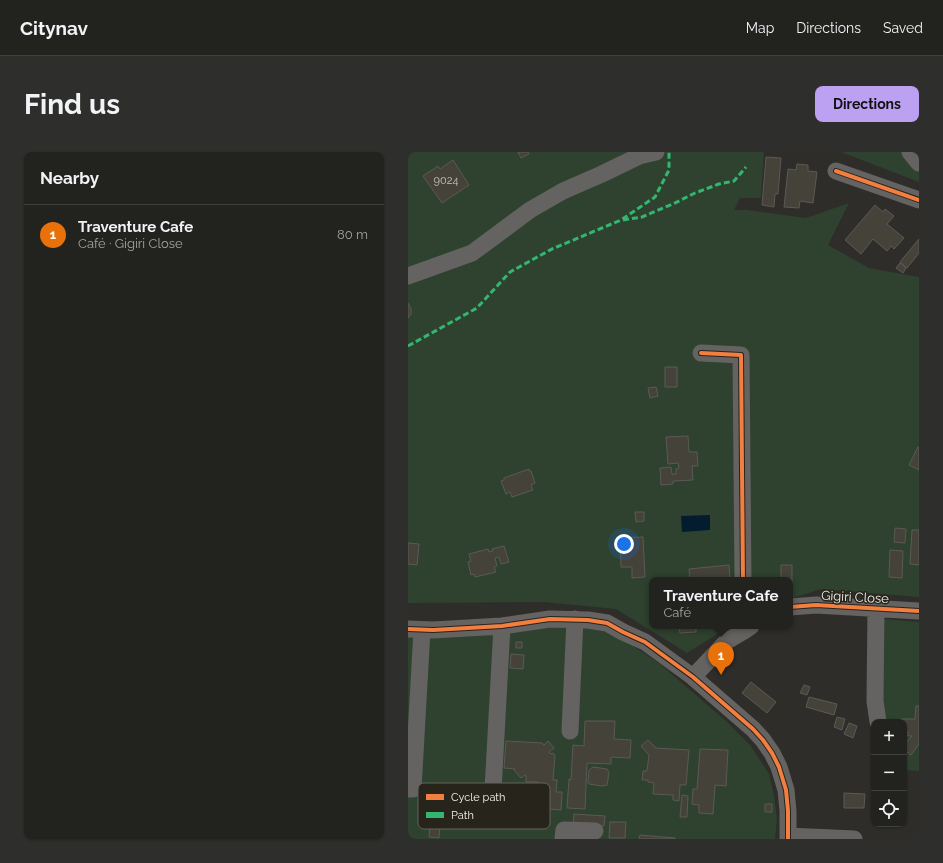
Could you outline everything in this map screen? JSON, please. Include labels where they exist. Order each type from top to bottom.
[{"type":"street","points":[[408,276],[472,253],[530,210],[563,191],[639,156],[656,152]]},
{"type":"street","points":[[910,152],[919,163]]},
{"type":"street","points":[[836,171],[919,200]]},
{"type":"street","points":[[700,353],[741,355],[743,577]]},
{"type":"street","name":"Gigiri Close","points":[[793,607],[816,605],[919,611]]},
{"type":"street","points":[[876,608],[875,701],[878,719]]},
{"type":"street","points":[[408,789],[413,789],[415,629],[502,626],[550,619],[588,620],[607,623],[645,642],[693,677],[753,729],[772,753],[779,767],[786,790],[788,837],[854,839]]},
{"type":"street","points":[[570,731],[575,619]]},
{"type":"street","points":[[493,783],[502,626]]},
{"type":"street","points":[[693,677],[727,641],[745,629]]},
{"type":"street","points":[[563,839],[564,830],[595,832]]},
{"type":"green space","points":[[408,152],[764,152],[761,198],[740,198],[734,210],[747,210],[806,218],[849,203],[828,245],[869,268],[919,277],[919,597],[821,589],[793,598],[793,577],[649,577],[649,629],[725,629],[687,653],[616,609],[544,602],[408,603]]},
{"type":"green space","points":[[841,152],[919,152],[919,182]]},
{"type":"green space","points":[[882,619],[919,622],[919,771],[907,770],[907,719],[875,719]]},
{"type":"green space","points":[[586,623],[617,635],[660,664],[726,721],[751,746],[769,774],[774,795],[777,819],[775,839],[408,839],[408,637]]},
{"type":"water","points":[[710,515],[710,530],[682,532],[681,516]]},
{"type":"building","points":[[518,152],[528,152],[529,154],[521,158]]},
{"type":"building","points":[[766,157],[781,158],[778,194],[775,194],[774,207],[762,205]]},
{"type":"building","points":[[453,160],[469,185],[442,203],[423,176],[438,166],[440,169]]},
{"type":"building","points":[[797,164],[808,165],[808,171],[817,172],[813,203],[800,201],[799,208],[784,207],[788,169],[796,170]]},
{"type":"building","points":[[875,205],[883,212],[885,209],[894,216],[887,224],[904,238],[894,249],[891,246],[887,251],[873,239],[861,254],[845,240]]},
{"type":"building","points":[[919,239],[919,253],[907,268],[900,262]]},
{"type":"building","points":[[900,263],[906,268],[903,273],[896,268]]},
{"type":"building","points":[[408,303],[411,309],[411,314],[408,318]]},
{"type":"building","points":[[665,367],[677,367],[677,387],[665,387]]},
{"type":"building","points":[[656,387],[658,396],[650,398],[648,388]]},
{"type":"building","points":[[688,436],[689,452],[697,452],[698,466],[692,466],[693,480],[673,481],[673,484],[661,485],[660,468],[671,467],[672,474],[676,474],[676,469],[679,468],[678,463],[668,464],[666,437]]},
{"type":"building","points":[[919,447],[919,470],[909,465]]},
{"type":"building","points":[[529,469],[535,483],[531,485],[533,490],[512,497],[510,492],[506,494],[501,481],[504,480],[504,478]]},
{"type":"building","points":[[635,512],[644,512],[644,521],[636,522]]},
{"type":"building","points":[[895,528],[906,529],[905,543],[894,542]]},
{"type":"building","points":[[912,530],[919,530],[919,565],[910,564]]},
{"type":"building","points":[[643,537],[645,577],[632,578],[632,567],[621,567],[620,538]]},
{"type":"building","points":[[408,543],[419,544],[417,565],[408,564]]},
{"type":"building","points":[[504,546],[509,562],[501,564],[499,557],[495,558],[497,566],[494,567],[496,572],[475,577],[474,574],[471,575],[468,562],[471,561],[469,554],[488,549],[489,552],[493,551],[492,549]]},
{"type":"building","points":[[890,550],[903,551],[902,578],[889,577]]},
{"type":"building","points":[[729,565],[730,577],[690,577],[689,569]]},
{"type":"building","points":[[781,565],[792,565],[792,577],[781,577]]},
{"type":"building","points":[[679,629],[696,629],[696,632],[680,633]]},
{"type":"building","points":[[516,642],[522,642],[522,648],[516,648]]},
{"type":"building","points":[[511,654],[524,655],[523,669],[510,668]]},
{"type":"building","points":[[751,682],[776,702],[767,713],[742,693]]},
{"type":"building","points":[[804,685],[810,687],[807,695],[800,693]]},
{"type":"building","points":[[809,697],[837,704],[834,715],[806,707]]},
{"type":"building","points":[[916,706],[919,706],[919,744],[911,755],[907,752],[907,742],[912,736],[908,736],[907,719],[915,719]]},
{"type":"building","points":[[837,717],[845,719],[842,730],[834,727]]},
{"type":"building","points":[[585,721],[615,721],[614,739],[631,740],[630,758],[611,757],[611,764],[587,763],[585,809],[567,808],[569,779],[571,780],[573,745],[584,746]]},
{"type":"building","points":[[849,723],[857,726],[853,738],[844,734]]},
{"type":"building","points":[[648,740],[656,748],[689,750],[686,785],[680,785],[679,801],[673,800],[673,795],[653,794],[654,783],[648,782],[648,780],[642,780],[643,771],[647,771],[649,755],[641,746]]},
{"type":"building","points":[[506,741],[542,743],[544,745],[548,741],[554,748],[549,752],[551,754],[553,753],[555,756],[553,780],[557,780],[556,792],[562,792],[561,810],[550,809],[550,783],[526,782],[525,775],[521,778],[514,770],[515,769],[504,768]]},
{"type":"building","points":[[700,749],[728,750],[726,786],[715,785],[713,814],[699,813],[699,805],[692,804],[693,789],[697,789]]},
{"type":"building","points":[[593,767],[607,769],[609,773],[607,785],[602,786],[589,784],[589,770]]},
{"type":"building","points":[[844,793],[865,794],[864,808],[844,808]]},
{"type":"building","points":[[682,795],[688,796],[687,817],[680,817]]},
{"type":"building","points":[[765,804],[772,804],[772,812],[765,812]]},
{"type":"building","points":[[574,814],[605,816],[604,826],[573,825]]},
{"type":"building","points":[[610,822],[626,822],[625,838],[609,838]]},
{"type":"building","points":[[430,829],[440,829],[439,838],[429,837]]},
{"type":"building","points":[[640,835],[675,838],[675,839],[639,839]]},
{"type":"marked path","points":[[408,346],[477,308],[510,272],[552,249],[621,220],[655,197],[669,170],[669,152]]},
{"type":"marked path","points":[[623,220],[642,217],[695,193],[719,184],[734,181],[746,167]]},
{"type":"cycle path","points":[[836,171],[919,200]]},
{"type":"cycle path","points":[[701,353],[741,355],[743,577]]},
{"type":"cycle path","points":[[793,607],[816,605],[919,611]]},
{"type":"cycle path","points":[[408,629],[433,630],[502,626],[550,619],[588,620],[607,623],[645,642],[693,677],[753,729],[763,740],[779,767],[786,790],[788,839]]},
{"type":"place","name":"Traventure Cafe","points":[[721,675]]}]
